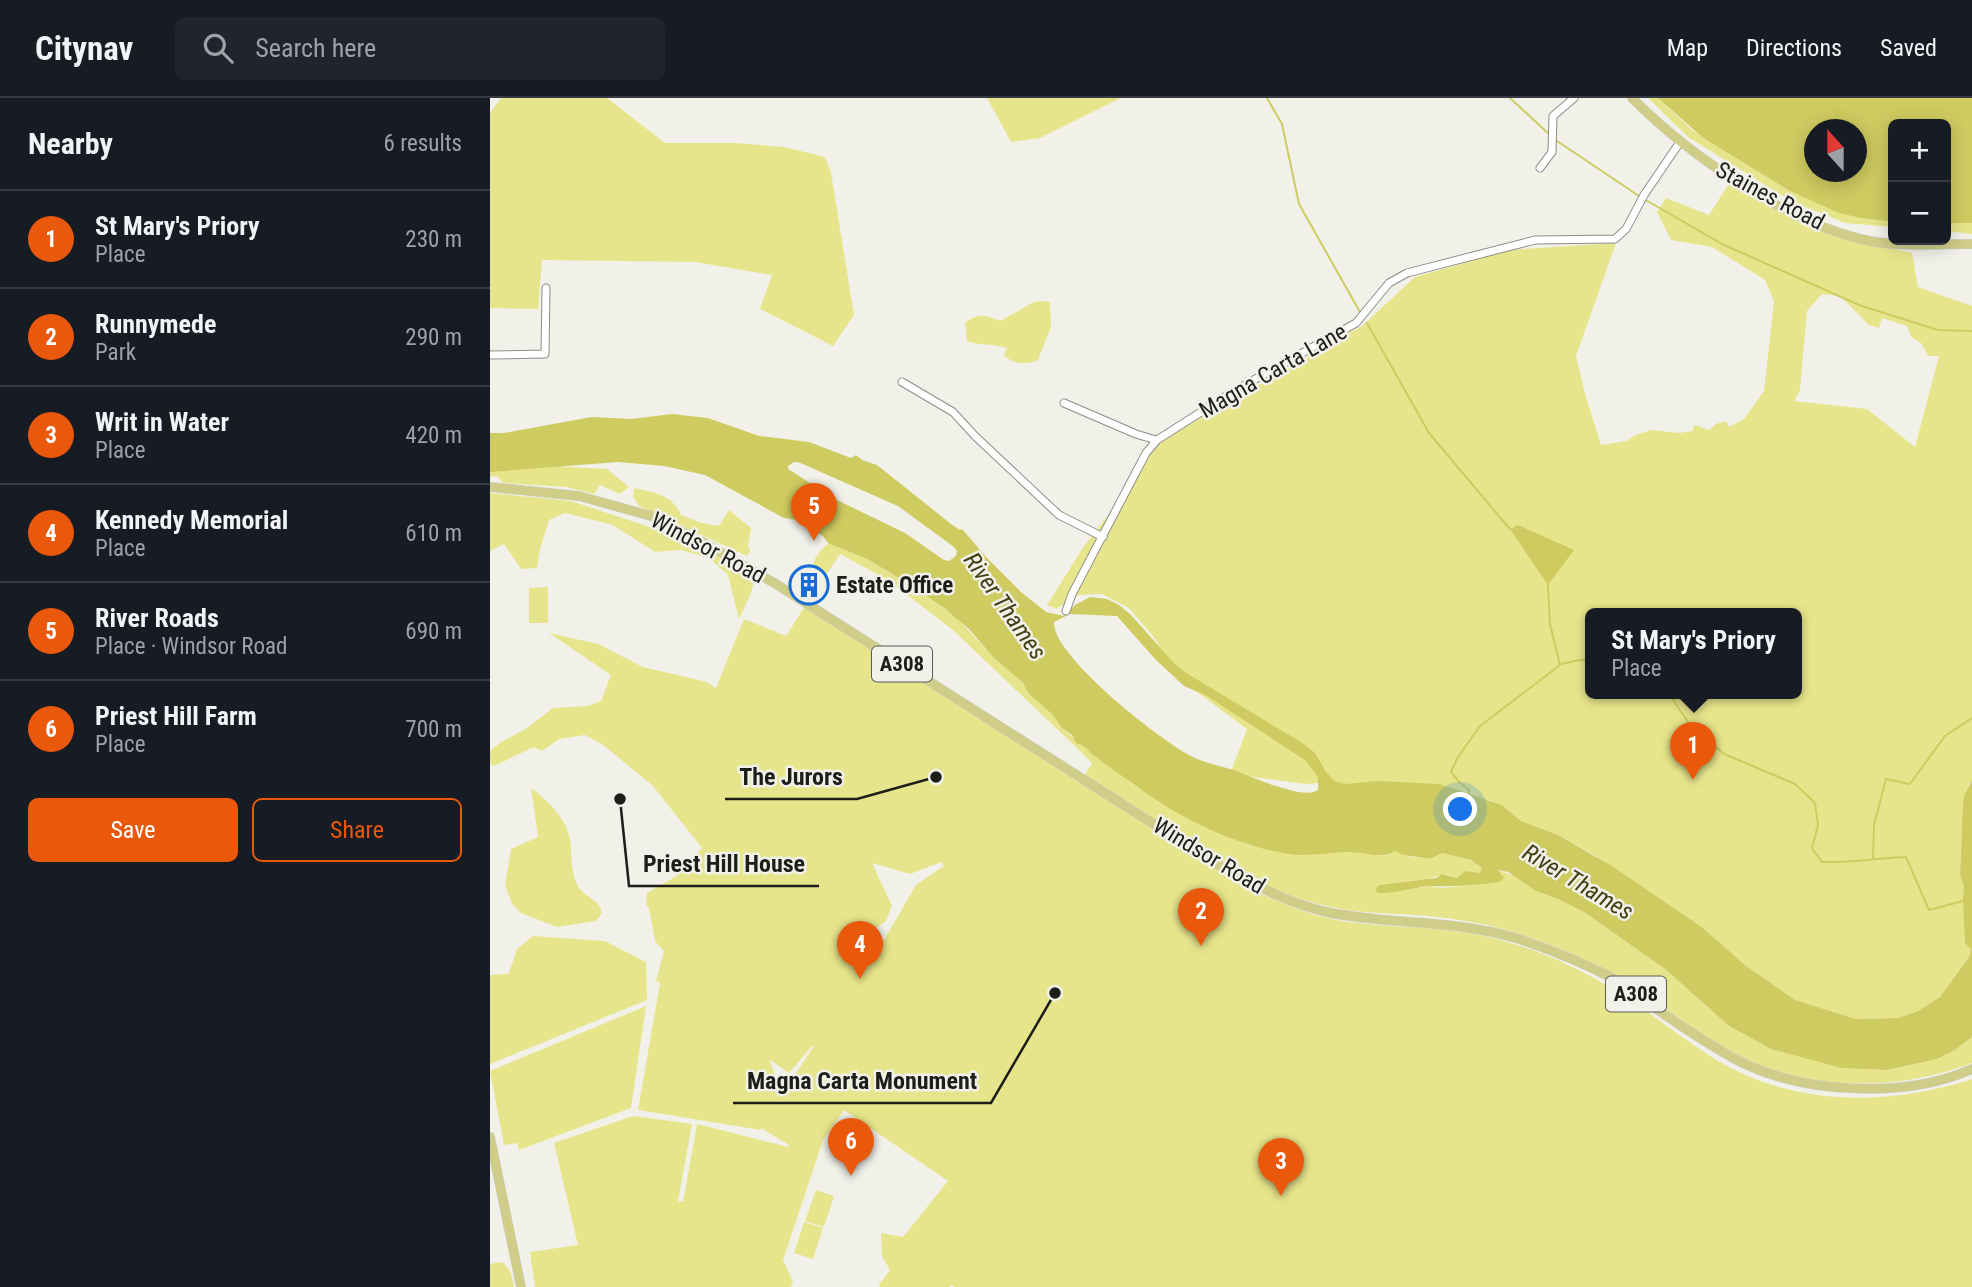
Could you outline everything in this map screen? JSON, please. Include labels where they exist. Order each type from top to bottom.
[{"type":"main road","name":"Staines Road","points":[[1632,98],[1680,142],[1788,211],[1869,241],[1914,245],[1972,244]]},
{"type":"main road","name":"Windsor Road","points":[[490,487],[579,496],[651,516],[701,541],[776,584],[1215,863],[1281,897],[1318,910],[1349,916],[1436,922],[1481,929],[1537,946],[1618,981],[1705,1041],[1738,1060],[1810,1083],[1845,1088],[1890,1087],[1926,1082],[1972,1069]]},
{"type":"main road","points":[[490,1137],[521,1287]]},
{"type":"street","points":[[1540,168],[1552,152],[1553,116],[1574,98]]},
{"type":"street","name":"Magna Carta Lane","points":[[1066,611],[1072,594],[1146,453],[1156,440],[1234,391],[1356,323],[1389,284],[1408,273],[1535,240],[1615,239],[1626,229],[1680,142]]},
{"type":"street","points":[[545,354],[546,288]]},
{"type":"street","points":[[490,355],[555,355]]},
{"type":"street","points":[[902,382],[953,412],[1059,515],[1103,537]]},
{"type":"street","points":[[1064,403],[1156,440]]},
{"type":"shaded area","points":[[501,98],[607,98],[665,143],[735,143],[784,147],[825,157],[831,173],[854,315],[833,346],[760,309],[772,275],[695,262],[542,260],[538,309],[490,308],[490,113]]},
{"type":"shaded area","points":[[987,98],[1121,98],[1040,138],[1011,142]]},
{"type":"shaded area","points":[[1648,98],[1658,98],[1692,130],[1788,190],[1861,218],[1888,221],[1888,227],[1845,223],[1791,201],[1688,137]]},
{"type":"shaded area","points":[[1728,185],[1839,237],[1912,253],[1918,287],[1972,306],[1972,780],[1969,784],[1961,845],[1960,875],[1964,887],[1971,953],[1940,997],[1916,1012],[1897,1018],[1856,1019],[1795,1000],[1745,965],[1703,928],[1596,856],[1558,835],[1521,821],[1490,800],[1486,801],[1440,784],[1346,784],[1335,781],[1306,784],[1230,774],[1247,729],[1181,680],[1153,636],[1129,608],[1102,594],[1078,595],[1056,609],[1047,605],[1084,546],[1119,501],[1157,443],[1362,326],[1415,277],[1510,250],[1616,243],[1576,356],[1601,445],[1626,441],[1651,430],[1679,433],[1692,431],[1695,425],[1709,430],[1726,421],[1729,427],[1743,420],[1764,391],[1774,301],[1765,280],[1712,247],[1671,240],[1657,212],[1666,198],[1709,215]],"holes":[[[1822,294],[1840,296],[1869,325],[1879,328],[1882,318],[1907,326],[1911,337],[1921,343],[1928,356],[1939,356],[1915,447],[1867,409],[1794,401],[1800,390],[1807,311]]]},
{"type":"shaded area","points":[[1951,223],[1972,223],[1972,234],[1951,232]]},
{"type":"shaded area","points":[[1034,302],[1050,302],[1051,327],[1038,360],[1029,363],[1016,362],[1004,355],[1007,348],[967,341],[965,323],[969,320],[982,316],[1000,321]]},
{"type":"shaded area","points":[[551,466],[607,469],[629,487],[620,494],[600,485],[594,494],[566,487],[503,483],[497,476],[490,477],[490,471]]},
{"type":"shaded area","points":[[634,488],[662,496],[673,503],[681,515],[702,523],[719,526],[729,510],[751,528],[748,546],[750,551],[747,556],[639,506],[633,496]]},
{"type":"shaded area","points":[[490,493],[571,501],[680,537],[755,576],[751,593],[739,619],[728,575],[709,558],[681,550],[655,552],[613,525],[565,513],[549,520],[537,568],[521,569],[504,544],[490,551]]},
{"type":"shaded area","points":[[829,543],[867,559],[927,596],[958,619],[993,657],[1023,683],[1029,694],[1053,714],[1062,728],[1135,786],[1192,820],[1249,845],[1290,854],[1352,851],[1389,855],[1395,851],[1411,857],[1430,859],[1442,853],[1471,860],[1482,868],[1480,873],[1465,871],[1457,878],[1445,874],[1379,885],[1388,893],[1431,886],[1441,888],[1476,885],[1502,876],[1498,870],[1514,876],[1541,893],[1584,912],[1665,969],[1729,1026],[1771,1049],[1841,1068],[1887,1070],[1937,1059],[1972,1037],[1972,1063],[1909,1080],[1845,1083],[1812,1080],[1750,1062],[1721,1047],[1617,977],[1548,944],[1508,930],[1467,921],[1331,907],[1266,886],[1172,834],[1085,775],[1092,763],[1078,749],[954,631],[888,580],[840,554],[824,578],[816,577],[810,572],[815,559]]},
{"type":"shaded area","points":[[548,587],[548,623],[529,623],[529,588]]},
{"type":"shaded area","points":[[805,606],[1261,894],[1301,910],[1321,917],[1362,924],[1464,932],[1532,950],[1611,988],[1725,1065],[1784,1089],[1847,1098],[1879,1097],[1942,1088],[1972,1079],[1972,1287],[880,1287],[890,1270],[882,1256],[881,1233],[903,1237],[948,1181],[844,1110],[823,1140],[783,1260],[793,1282],[791,1287],[535,1287],[530,1252],[578,1245],[554,1143],[633,1116],[692,1124],[678,1201],[683,1202],[697,1124],[788,1147],[789,1145],[761,1128],[638,1110],[660,983],[656,981],[664,951],[655,941],[649,908],[646,905],[647,893],[682,873],[702,848],[653,786],[602,744],[585,735],[559,739],[542,751],[534,747],[494,766],[490,763],[490,751],[553,708],[588,706],[601,701],[611,675],[549,633],[598,644],[643,667],[707,682],[716,688],[744,619],[786,636]],"holes":[[[941,862],[944,866],[916,885],[884,940],[872,931],[886,921],[892,906],[872,863],[910,874]],[[814,1046],[782,1094],[769,1059],[789,1073]]]},
{"type":"shaded area","points":[[531,788],[545,799],[567,828],[577,885],[596,902],[602,913],[596,921],[557,927],[521,913],[512,904],[505,885],[511,849],[538,837]]},
{"type":"shaded area","points":[[533,936],[605,941],[646,962],[647,1000],[490,1064],[490,975],[509,974],[516,950]]},
{"type":"shaded area","points":[[646,1006],[631,1108],[519,1150],[517,1143],[504,1145],[490,1071]]},
{"type":"shaded area","points":[[816,1190],[834,1196],[824,1227],[805,1221]]},
{"type":"shaded area","points":[[804,1222],[823,1228],[813,1259],[794,1253]]},
{"type":"shaded area","points":[[503,1262],[511,1273],[514,1287],[490,1287],[490,1264]]},
{"type":"water","points":[[1658,98],[1972,98],[1972,223],[1951,223],[1951,119],[1888,119],[1888,221],[1839,213],[1788,190],[1702,137]]},
{"type":"water","name":"River Thames","points":[[672,414],[708,418],[759,436],[809,442],[851,458],[856,455],[877,465],[951,524],[962,529],[1021,592],[1046,612],[1064,616],[1075,605],[1090,597],[1107,599],[1119,605],[1183,671],[1304,744],[1315,753],[1335,781],[1346,784],[1377,781],[1440,784],[1502,805],[1521,821],[1558,835],[1612,866],[1703,928],[1745,965],[1795,1000],[1856,1019],[1897,1018],[1916,1012],[1940,997],[1970,955],[1971,949],[1965,943],[1964,887],[1960,875],[1964,796],[1972,780],[1972,1037],[1937,1059],[1887,1070],[1841,1068],[1771,1049],[1729,1026],[1665,969],[1584,912],[1536,891],[1508,872],[1498,870],[1504,878],[1499,882],[1427,886],[1379,893],[1375,891],[1379,885],[1436,878],[1442,874],[1457,878],[1465,871],[1480,873],[1482,868],[1471,860],[1442,853],[1430,859],[1395,851],[1385,855],[1354,852],[1289,854],[1227,837],[1187,818],[1149,795],[1076,743],[1052,714],[1029,694],[1023,683],[944,608],[867,559],[828,543],[823,536],[797,520],[784,518],[705,475],[664,466],[618,462],[490,472],[490,433],[504,433],[592,417],[631,419]],"holes":[[[794,462],[898,506],[954,547],[956,556],[949,561],[944,560],[905,533],[837,500],[788,469]],[[1070,614],[1117,616],[1156,660],[1184,686],[1207,696],[1305,760],[1318,777],[1318,790],[1303,793],[1205,762],[1159,735],[1112,697],[1071,655],[1058,637],[1054,622]]]},
{"type":"water","points":[[1518,525],[1574,550],[1548,585],[1510,529]]},
{"type":"waterway","points":[[1267,98],[1282,124],[1299,204],[1360,312]]},
{"type":"waterway","points":[[1510,98],[1550,135]]},
{"type":"waterway","points":[[1554,139],[1639,196]]},
{"type":"waterway","points":[[1644,199],[1722,244],[1859,305],[1938,330],[1972,331]]},
{"type":"waterway","points":[[1367,323],[1429,433],[1509,528]]},
{"type":"waterway","points":[[1469,795],[1469,790],[1451,772],[1458,757],[1480,726],[1560,665],[1550,624],[1548,585]]},
{"type":"waterway","points":[[1561,664],[1585,660]]},
{"type":"waterway","points":[[1672,699],[1690,725],[1724,754],[1795,784],[1815,803],[1818,825],[1812,848],[1822,862],[1906,857],[1929,910],[1963,901]]},
{"type":"waterway","points":[[1873,858],[1874,825],[1886,779],[1910,784],[1945,736],[1972,718]]},
{"type":"place","name":"River Roads","points":[[814,541]]},
{"type":"place","name":"Estate Office","points":[[809,585]]},
{"type":"place","name":"The Jurors","points":[[936,777]]},
{"type":"place","name":"St Mary's Priory","points":[[1693,780]]},
{"type":"place","name":"Priest Hill House","points":[[620,799]]},
{"type":"place","name":"Runnymede","points":[[1201,946]]},
{"type":"place","name":"Kennedy Memorial","points":[[860,979]]},
{"type":"place","name":"Magna Carta Monument","points":[[1055,993]]},
{"type":"place","name":"Priest Hill Farm","points":[[851,1176]]},
{"type":"place","name":"Writ in Water","points":[[1281,1196]]}]
